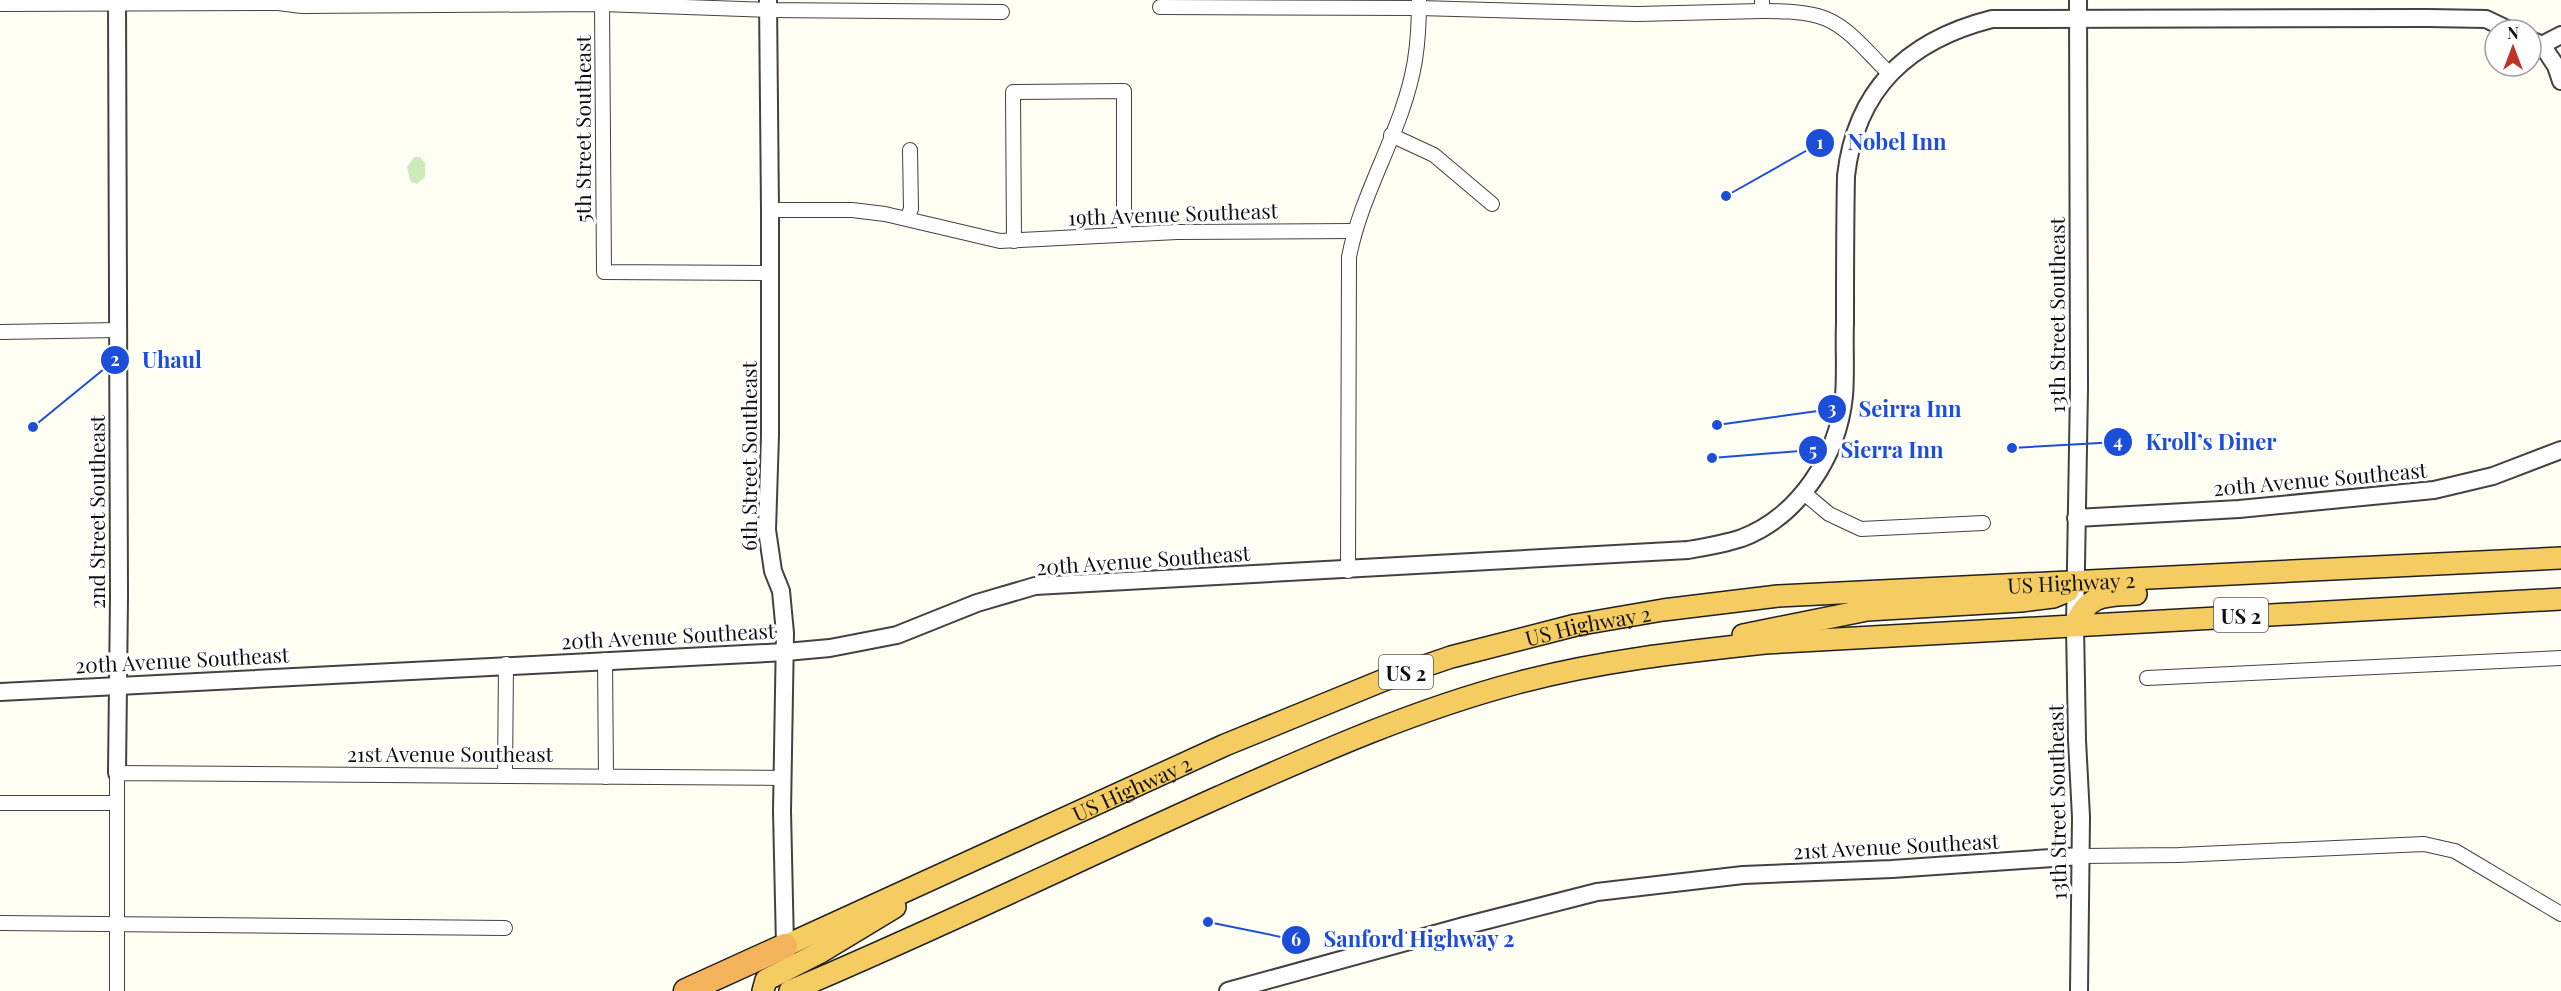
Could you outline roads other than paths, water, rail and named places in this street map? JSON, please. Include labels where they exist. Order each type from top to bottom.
[{"type":"highway","name":"US Highway 2","points":[[687,991],[1225,745],[1384,680],[1451,657],[1576,625],[1663,610],[1778,596],[2561,558]]},
{"type":"highway","points":[[2075,625],[2087,603],[2100,597],[2258,586],[2396,566]]},
{"type":"highway","points":[[1682,652],[1748,633],[1833,615],[1867,610],[2021,602],[2067,592],[2076,582]]},
{"type":"highway","name":"US Highway 2","points":[[790,991],[881,952],[1290,765],[1381,728],[1516,683],[1584,667],[1682,652],[1765,643],[2561,599]]},
{"type":"highway","points":[[763,991],[766,980],[775,973],[819,954],[981,856]]},
{"type":"highway","points":[[718,991],[775,963],[783,955],[785,946]]},
{"type":"street","name":"13th Street Southeast","points":[[2078,0],[2079,389],[2075,625],[2081,856],[2079,991]]},
{"type":"street","name":"2nd Street Southeast","points":[[117,2],[119,685],[117,773]]},
{"type":"street","points":[[0,4],[278,2],[302,6],[415,6],[446,2],[768,5],[1002,12]]},
{"type":"street","name":"5th Street Southeast","points":[[602,4],[604,272],[770,273]]},
{"type":"street","points":[[1347,571],[1349,257],[1354,231],[1391,135],[1415,60],[1419,4]]},
{"type":"street","points":[[1160,7],[1419,4],[1637,14],[1762,5],[1820,16],[1836,24],[1851,35],[1890,74]]},
{"type":"street","name":"6th Street Southeast","points":[[768,5],[770,435],[767,530],[773,571],[781,591],[786,652],[782,778],[785,946]]},
{"type":"street","name":"20th Avenue Southeast","points":[[0,692],[506,664],[786,652],[858,643],[897,634],[977,603],[1035,586],[1347,571],[1688,550],[1719,545],[1750,534],[1783,513],[1804,493],[1835,439],[1844,395],[1848,153],[1855,129],[1866,107],[1890,74],[1914,52],[1934,39],[1961,27],[1992,19],[2483,20]]},
{"type":"street","points":[[2543,41],[2561,35]]},
{"type":"street","points":[[2543,51],[2556,66],[2561,81]]},
{"type":"street","points":[[1014,241],[1013,92],[1124,92],[1124,234]]},
{"type":"street","points":[[1391,135],[1434,155],[1492,204]]},
{"type":"street","points":[[907,218],[911,208],[910,150]]},
{"type":"street","name":"19th Avenue Southeast","points":[[770,210],[852,210],[907,218],[984,238],[1014,241],[1124,234],[1354,231]]},
{"type":"street","points":[[0,332],[118,330]]},
{"type":"street","name":"20th Avenue Southeast","points":[[2076,518],[2240,509],[2434,490],[2493,476],[2561,450]]},
{"type":"street","points":[[1804,493],[1829,514],[1861,529],[1983,523]]},
{"type":"street","points":[[2147,678],[2561,658]]},
{"type":"street","points":[[606,660],[606,777]]},
{"type":"street","points":[[505,776],[506,664]]},
{"type":"street","points":[[117,773],[117,991]]},
{"type":"street","name":"21st Avenue Southeast","points":[[117,773],[782,778]]},
{"type":"street","points":[[0,803],[117,803]]},
{"type":"street","name":"21st Avenue Southeast","points":[[1228,991],[1597,892],[1743,875],[1892,869],[2081,856],[2179,855],[2424,844],[2455,851],[2561,914]]},
{"type":"street","points":[[0,923],[506,928]]},
{"type":"place","name":"Nobel Inn","points":[[1726,196]]},
{"type":"place","name":"Seirra Inn","points":[[1717,425]]},
{"type":"place","name":"Uhaul","points":[[33,427]]},
{"type":"place","name":"Kroll’s Diner","points":[[2012,448]]},
{"type":"place","name":"Sierra Inn","points":[[1712,458]]},
{"type":"place","name":"Sanford Highway 2","points":[[1208,922]]}]
